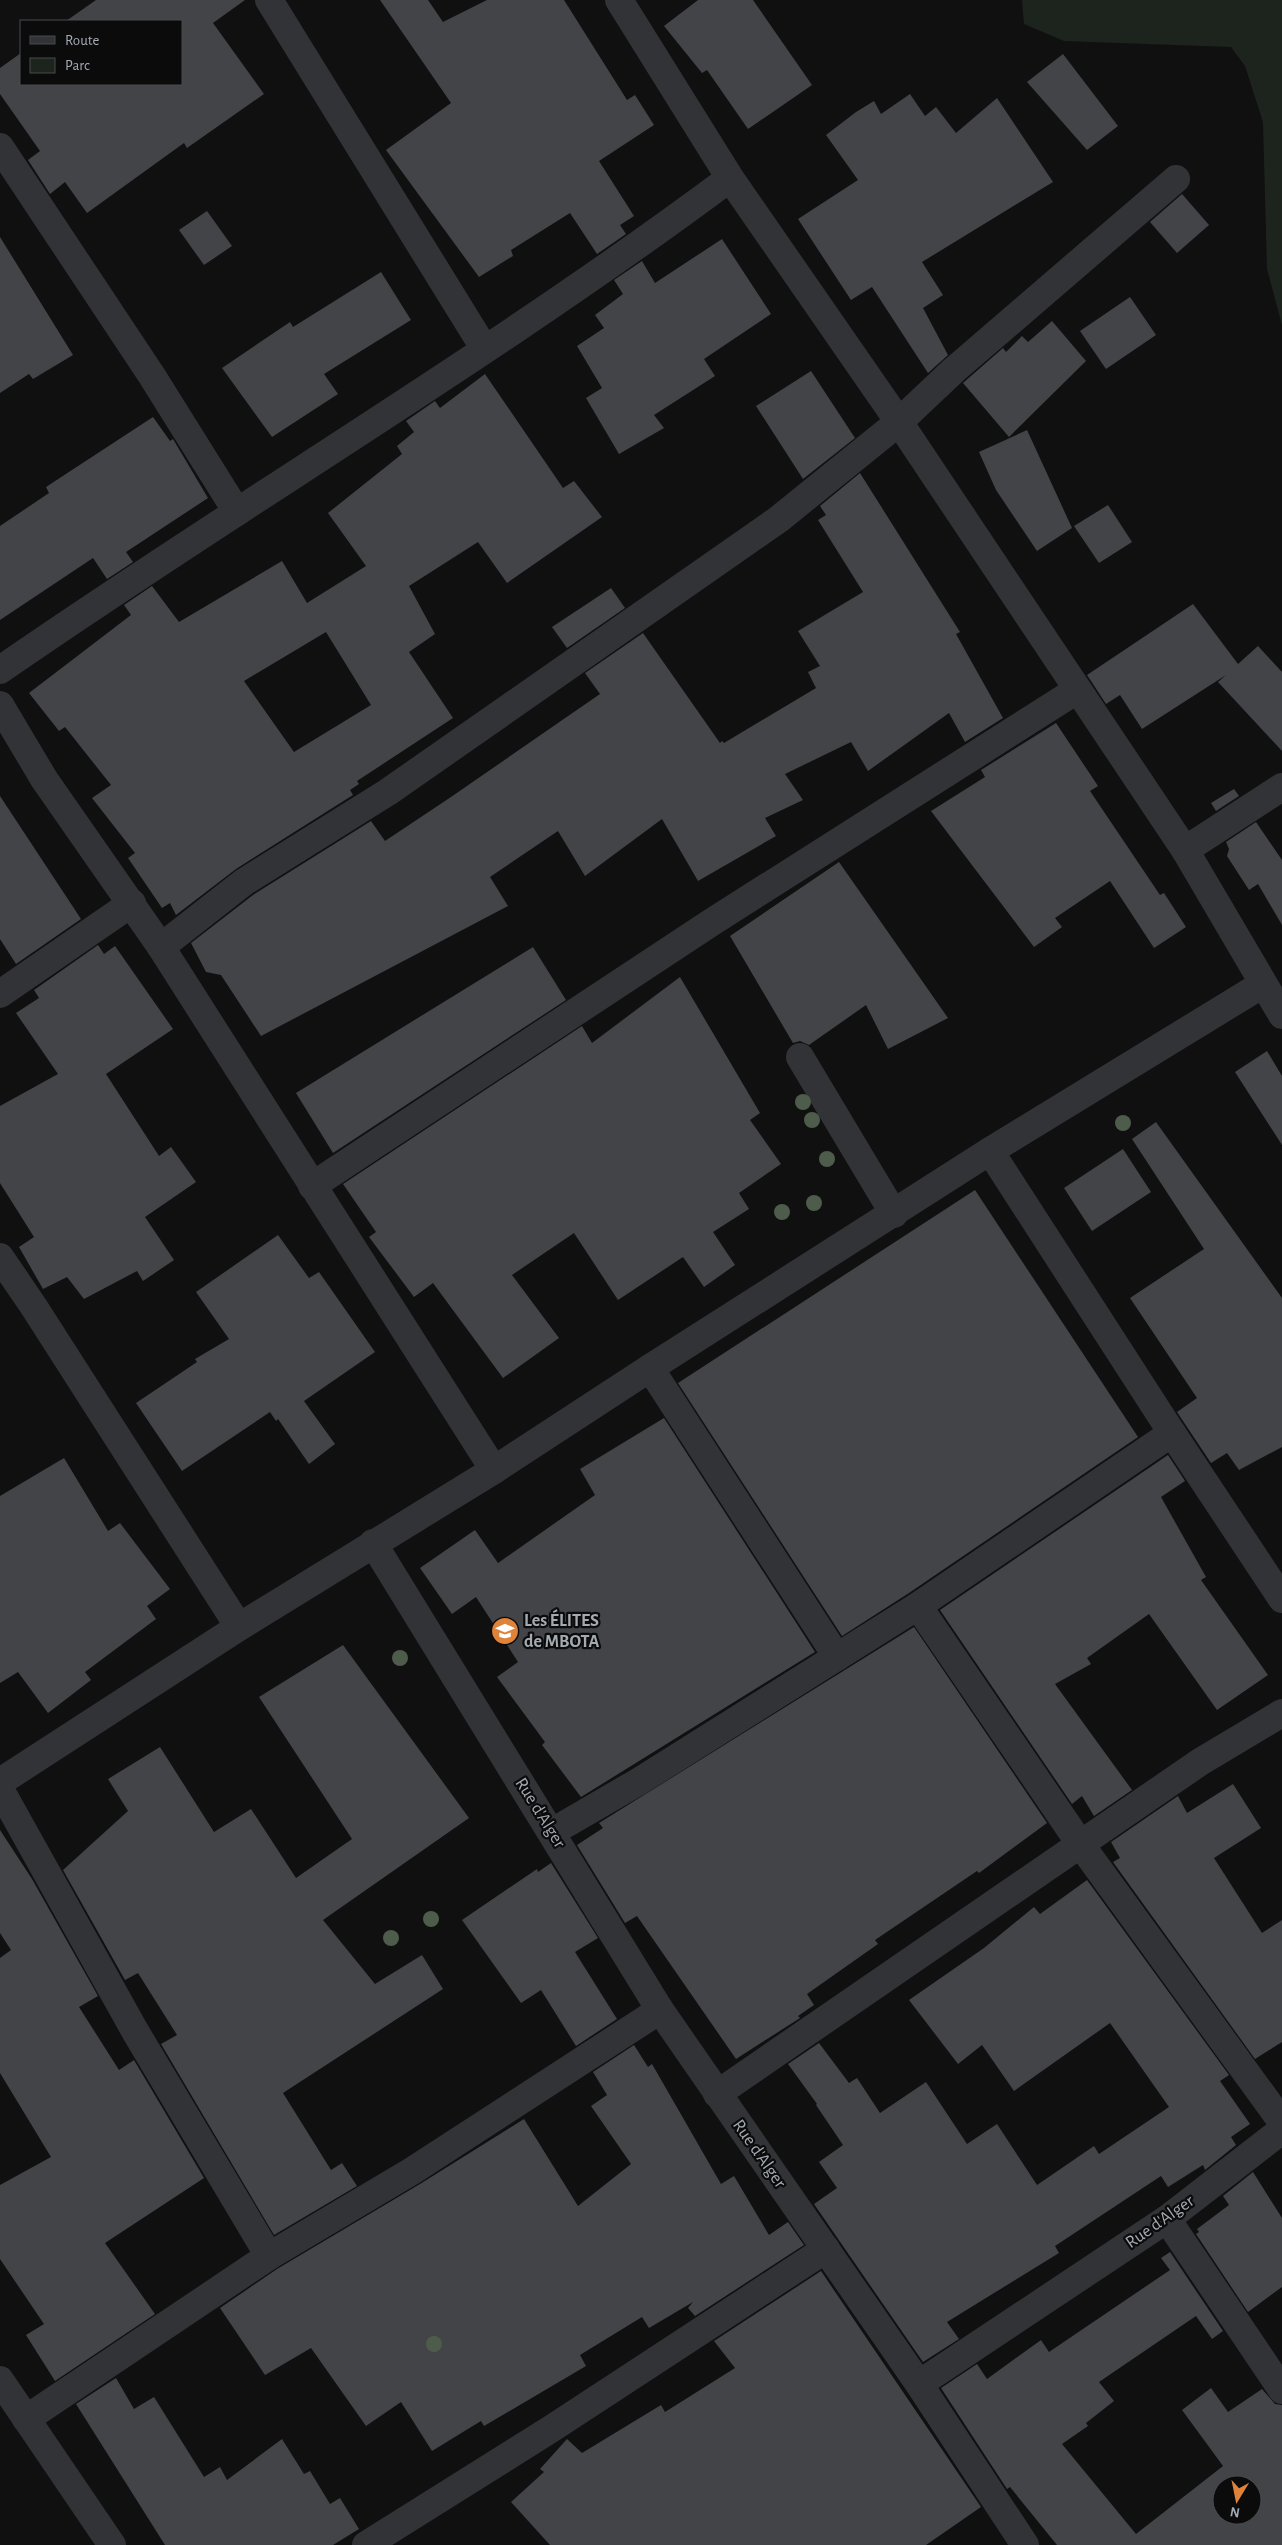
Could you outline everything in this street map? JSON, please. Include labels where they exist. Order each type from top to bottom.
[{"type":"street","points":[[269,0],[484,348]]},
{"type":"street","points":[[619,0],[730,178],[899,422],[1186,850],[1282,1015]]},
{"type":"street","points":[[0,147],[152,376],[237,512]]},
{"type":"street","points":[[0,670],[105,598],[664,227],[730,178]]},
{"type":"street","points":[[161,947],[244,882],[388,792],[779,519],[899,422],[954,370],[1176,179]]},
{"type":"street","points":[[312,1186],[712,922],[1077,690]]},
{"type":"street","points":[[0,705],[44,779],[161,947],[494,1470]]},
{"type":"street","points":[[1186,850],[1282,787]]},
{"type":"street","points":[[0,994],[132,903]]},
{"type":"street","points":[[0,1782],[239,1627],[494,1470],[990,1151],[1263,984]]},
{"type":"street","points":[[800,1057],[894,1214]]},
{"type":"street","points":[[990,1151],[1172,1433],[1282,1599]]},
{"type":"street","points":[[0,1257],[239,1627]]},
{"type":"street","points":[[650,1368],[836,1657]]},
{"type":"street","points":[[552,1832],[638,1782],[918,1606],[1172,1433]]},
{"type":"street","name":"Rue d'Alger","points":[[373,1543],[660,2010],[919,2384],[1168,2219],[1282,2130]]},
{"type":"street","points":[[918,1606],[1081,1845],[1282,2122]]},
{"type":"street","points":[[717,2094],[1200,1762],[1282,1713]]},
{"type":"street","points":[[0,1789],[135,2031],[269,2256]]},
{"type":"street","points":[[26,2419],[269,2256],[412,2171],[660,2010]]},
{"type":"street","points":[[1168,2219],[1282,2390]]},
{"type":"street","points":[[366,2545],[559,2423],[826,2249]]},
{"type":"street","points":[[0,2380],[112,2545]]},
{"type":"street","points":[[919,2384],[1024,2545]]},
{"type":"green space","points":[[1022,0],[1282,0],[1282,325],[1267,269],[1263,122],[1245,66],[1231,47],[1064,41],[1024,24]]},
{"type":"building","points":[[96,0],[245,0],[213,23],[264,94],[187,148],[184,143],[87,213],[65,182],[50,194],[28,160],[40,151],[0,94],[0,68],[20,54],[20,85],[182,85],[182,20],[67,20]]},
{"type":"building","points":[[380,0],[428,0],[443,22],[487,0],[564,0],[627,100],[635,95],[654,125],[599,161],[634,216],[620,225],[626,234],[597,254],[570,213],[511,250],[513,256],[479,277],[386,150],[451,103]]},
{"type":"building","points":[[698,0],[753,0],[812,85],[748,129],[707,70],[702,73],[664,26]]},
{"type":"building","points":[[1063,54],[1118,126],[1087,150],[1027,82]]},
{"type":"building","points":[[910,94],[925,116],[936,107],[956,133],[997,98],[1053,182],[922,262],[943,295],[923,308],[948,355],[928,373],[872,287],[851,300],[798,219],[858,180],[826,135],[874,101],[881,114]]},
{"type":"building","points":[[1182,194],[1209,225],[1177,253],[1150,222]]},
{"type":"building","points":[[207,211],[232,246],[204,265],[179,230]]},
{"type":"building","points":[[0,237],[73,355],[33,379],[29,374],[0,393]]},
{"type":"building","points":[[722,239],[771,314],[704,359],[715,376],[654,415],[664,428],[619,454],[586,398],[602,388],[577,346],[604,328],[595,315],[623,294],[614,280],[642,261],[655,283]]},
{"type":"building","points":[[381,272],[411,320],[324,374],[338,394],[272,437],[222,368],[290,322],[293,327]]},
{"type":"building","points":[[1130,297],[1156,335],[1106,369],[1080,331]]},
{"type":"building","points":[[1052,321],[1086,361],[1009,437],[963,383],[1003,348],[1006,352],[1022,336],[1028,342]]},
{"type":"building","points":[[811,371],[855,438],[803,479],[756,406]]},
{"type":"building","points":[[485,374],[563,488],[574,481],[602,517],[507,583],[478,542],[409,586],[435,634],[409,652],[453,718],[357,781],[359,784],[350,790],[353,795],[236,869],[176,915],[170,903],[162,908],[128,858],[135,853],[92,798],[111,785],[65,727],[59,731],[29,693],[131,615],[124,605],[152,586],[179,622],[282,561],[307,603],[366,566],[328,513],[402,454],[397,446],[414,432],[406,421],[435,401],[440,408]],"holes":[[[326,632],[371,705],[294,752],[244,681]]]},
{"type":"building","points":[[153,417],[170,441],[173,439],[208,498],[126,552],[133,562],[107,579],[93,558],[0,620],[0,526],[49,493],[46,487]]},
{"type":"building","points":[[1027,430],[1072,528],[1037,551],[996,490],[979,452]]},
{"type":"building","points":[[860,473],[960,632],[956,634],[1003,718],[965,742],[949,713],[868,771],[851,742],[785,774],[803,800],[765,818],[776,836],[698,881],[662,819],[585,876],[558,831],[490,877],[508,906],[261,1036],[221,975],[206,972],[191,943],[253,895],[371,821],[385,841],[451,797],[600,694],[585,673],[643,633],[720,743],[722,741],[724,743],[816,688],[808,672],[820,666],[798,631],[863,592],[818,520],[826,515],[820,506]]},
{"type":"building","points":[[1108,505],[1132,542],[1099,563],[1074,526]]},
{"type":"building","points":[[611,588],[625,608],[567,648],[552,627]]},
{"type":"building","points":[[1193,604],[1238,664],[1258,646],[1282,672],[1282,751],[1218,682],[1226,675],[1142,729],[1120,695],[1106,704],[1087,675]]},
{"type":"building","points":[[1056,723],[1098,786],[1090,791],[1160,895],[1164,893],[1186,927],[1154,948],[1110,881],[1055,918],[1062,927],[1034,947],[931,811],[985,777],[981,770]]},
{"type":"building","points":[[1234,789],[1239,796],[1216,811],[1211,803]]},
{"type":"building","points":[[0,796],[81,919],[16,964],[0,939]]},
{"type":"building","points":[[1256,822],[1282,860],[1282,925],[1258,884],[1249,890],[1227,856],[1229,849],[1226,842]]},
{"type":"building","points":[[839,862],[948,1018],[888,1049],[866,1005],[809,1045],[800,1041],[793,1043],[730,936]]},
{"type":"building","points":[[98,945],[104,954],[115,946],[173,1029],[106,1074],[159,1156],[171,1147],[196,1182],[145,1217],[174,1260],[143,1281],[137,1271],[84,1299],[67,1277],[43,1289],[19,1247],[34,1237],[0,1183],[0,1106],[58,1074],[16,1013],[39,998],[34,990]]},
{"type":"building","points":[[533,947],[566,1000],[333,1153],[296,1093]]},
{"type":"building","points":[[680,977],[760,1113],[750,1120],[781,1164],[739,1193],[749,1209],[713,1232],[735,1265],[704,1287],[683,1257],[618,1300],[574,1233],[512,1275],[559,1338],[503,1378],[433,1283],[414,1297],[369,1237],[376,1232],[343,1184],[582,1026],[592,1043]]},
{"type":"building","points":[[1267,1051],[1282,1076],[1282,1145],[1235,1072]]},
{"type":"building","points":[[1156,1122],[1282,1298],[1282,1447],[1239,1470],[1227,1453],[1211,1463],[1177,1412],[1197,1398],[1130,1298],[1204,1249],[1132,1139]]},
{"type":"building","points":[[1123,1149],[1151,1192],[1092,1231],[1064,1188]]},
{"type":"building","points":[[975,1190],[1138,1437],[909,1593],[842,1636],[678,1383]]},
{"type":"building","points":[[278,1235],[309,1278],[319,1272],[375,1352],[304,1401],[335,1444],[309,1464],[278,1419],[276,1421],[270,1412],[182,1471],[136,1403],[197,1362],[195,1359],[229,1339],[196,1292]]},
{"type":"building","points":[[664,1418],[815,1652],[581,1797],[542,1745],[545,1742],[497,1677],[518,1662],[476,1597],[452,1614],[420,1568],[475,1530],[498,1563],[595,1495],[580,1469]]},
{"type":"building","points":[[1168,1455],[1185,1481],[1161,1497],[1206,1577],[1201,1580],[1268,1675],[1217,1710],[1149,1614],[1087,1658],[1091,1664],[1055,1684],[1132,1790],[1094,1816],[1082,1796],[1072,1804],[940,1610]]},
{"type":"building","points":[[64,1458],[108,1531],[120,1523],[170,1589],[147,1606],[156,1619],[85,1672],[91,1680],[48,1713],[18,1672],[0,1683],[0,1496]]},
{"type":"building","points":[[914,1627],[1047,1823],[979,1873],[977,1871],[875,1940],[878,1944],[807,1994],[814,2005],[798,2016],[800,2018],[736,2059],[637,1916],[625,1923],[577,1845],[603,1828],[599,1823]]},
{"type":"building","points":[[343,1645],[469,1818],[323,1920],[375,1984],[422,1955],[443,1989],[283,2093],[331,2170],[342,2163],[357,2186],[274,2235],[161,2044],[177,2035],[138,1973],[125,1980],[63,1870],[128,1811],[108,1779],[160,1747],[214,1832],[251,1809],[296,1878],[352,1839],[259,1697]]},
{"type":"building","points":[[1233,1784],[1261,1828],[1214,1858],[1262,1933],[1282,1920],[1282,2042],[1255,2059],[1113,1862],[1120,1858],[1111,1842],[1178,1796],[1187,1813]]},
{"type":"building","points":[[0,1830],[32,1879],[98,1996],[79,2007],[119,2070],[134,2060],[204,2178],[105,2243],[155,2314],[55,2381],[26,2335],[44,2324],[0,2259],[0,2185],[51,2157],[0,2073],[0,1958],[11,1950],[0,1933]]},
{"type":"building","points":[[551,1863],[598,1938],[575,1952],[617,2019],[576,2046],[541,1990],[521,2003],[462,1920],[537,1869],[538,1872]]},
{"type":"building","points":[[1087,1880],[1229,2075],[1220,2081],[1250,2124],[1231,2137],[1236,2145],[1205,2170],[1203,2165],[1168,2187],[1161,2176],[1055,2246],[1059,2253],[947,2322],[959,2339],[923,2362],[814,2204],[837,2188],[819,2162],[843,2145],[817,2104],[788,2064],[819,2043],[849,2083],[857,2078],[880,2113],[926,2082],[967,2144],[997,2124],[1037,2185],[1094,2146],[1099,2154],[1169,2107],[1110,2023],[1014,2091],[982,2045],[958,2064],[909,2000],[984,1948],[1034,1907],[1040,1914]]},
{"type":"building","points":[[634,2045],[648,2067],[652,2064],[721,2184],[734,2176],[769,2235],[788,2222],[804,2245],[695,2316],[688,2308],[693,2302],[649,2328],[642,2317],[580,2355],[586,2366],[484,2426],[481,2421],[432,2451],[401,2402],[366,2426],[311,2348],[265,2375],[220,2308],[277,2269],[420,2184],[524,2119],[578,2206],[631,2164],[591,2106],[607,2095],[593,2072]]},
{"type":"building","points":[[1253,2172],[1282,2218],[1282,2287],[1248,2312],[1196,2234],[1199,2232],[1197,2229],[1229,2205],[1223,2196]]},
{"type":"building","points":[[1170,2252],[1223,2331],[1212,2339],[1196,2316],[1099,2382],[1114,2401],[1086,2423],[1088,2426],[1062,2444],[1136,2534],[1223,2466],[1182,2410],[1211,2388],[1228,2412],[1262,2389],[1275,2404],[1282,2405],[1282,2545],[1057,2545],[1010,2487],[1007,2489],[941,2388],[977,2364],[987,2379],[1041,2340],[1049,2352],[1170,2270],[1161,2258]]},
{"type":"building","points":[[821,2271],[981,2507],[926,2545],[550,2545],[511,2502],[544,2472],[540,2469],[567,2439],[582,2453],[661,2405],[665,2412],[735,2368],[714,2341]]},
{"type":"building","points":[[116,2378],[134,2409],[154,2397],[204,2477],[220,2467],[227,2480],[282,2439],[304,2474],[310,2471],[330,2504],[340,2498],[359,2529],[333,2545],[165,2545],[76,2404]]},
{"type":"place","name":"Les ÉLITES de MBOTA","points":[[505,1631]]}]
